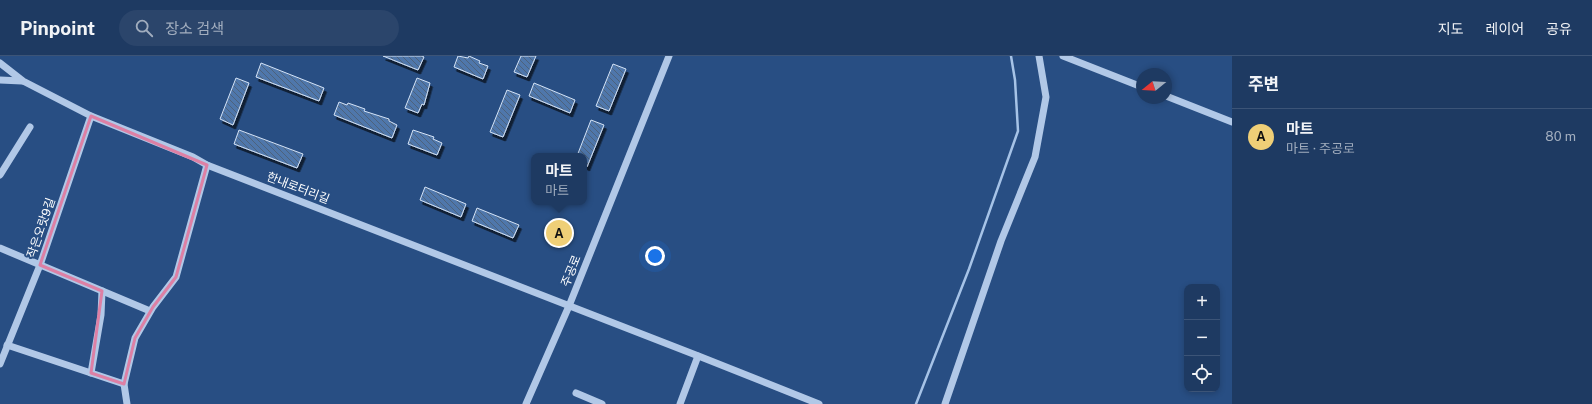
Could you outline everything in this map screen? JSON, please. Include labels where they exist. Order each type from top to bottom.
[{"type":"street","name":"주공로","points":[[526,404],[568,306],[669,56]]},
{"type":"street","points":[[945,404],[1001,241],[1035,157],[1046,97],[1039,56]]},
{"type":"street","points":[[1063,56],[1136,85]]},
{"type":"street","points":[[0,63],[23,81]]},
{"type":"street","points":[[0,80],[23,81]]},
{"type":"street","name":"한내로터리길","points":[[23,81],[91,116],[192,157],[207,165],[698,356],[814,403]]},
{"type":"street","points":[[1172,98],[1232,122]]},
{"type":"street","name":"작은오랏9길","points":[[0,364],[40,265],[91,116]]},
{"type":"street","points":[[0,175],[30,128]]},
{"type":"street","points":[[127,404],[124,384],[135,338],[150,311],[176,277],[207,165]]},
{"type":"street","points":[[0,248],[150,311]]},
{"type":"street","points":[[91,373],[101,315],[102,291]]},
{"type":"street","points":[[7,346],[124,384]]},
{"type":"street","points":[[680,404],[698,356]]},
{"type":"street","points":[[576,393],[602,404]]},
{"type":"highlighted area","points":[[91,116],[207,165],[176,277],[153,307],[135,338],[124,384],[91,373],[102,291],[40,265]]},
{"type":"building","points":[[383,56],[422,56],[424,57],[418,70]]},
{"type":"building","points":[[458,56],[468,58],[469,56],[480,61],[479,63],[488,66],[483,79],[454,67]]},
{"type":"building","points":[[521,56],[536,56],[527,77],[514,72]]},
{"type":"building","points":[[261,63],[324,88],[319,101],[256,77]]},
{"type":"building","points":[[613,64],[626,69],[609,111],[596,106]]},
{"type":"building","points":[[236,78],[249,83],[233,125],[220,119]]},
{"type":"building","points":[[417,78],[430,83],[424,105],[422,104],[418,113],[405,108]]},
{"type":"building","points":[[534,83],[575,100],[570,113],[529,96]]},
{"type":"building","points":[[507,90],[520,95],[503,137],[490,132]]},
{"type":"building","points":[[339,102],[347,105],[348,103],[365,109],[364,111],[389,119],[389,121],[397,125],[392,138],[334,115]]},
{"type":"building","points":[[591,120],[604,125],[587,167],[587,153],[578,153]]},
{"type":"building","points":[[239,130],[303,154],[297,168],[234,144]]},
{"type":"building","points":[[413,130],[434,137],[433,139],[442,143],[437,155],[408,144]]},
{"type":"building","points":[[425,187],[466,204],[461,217],[420,200]]},
{"type":"building","points":[[477,208],[519,225],[513,238],[472,221]]},
{"type":"waterway","points":[[916,404],[969,269],[1018,131],[1015,80],[1011,56]]},
{"type":"place","name":"마트","points":[[559,233]]}]
